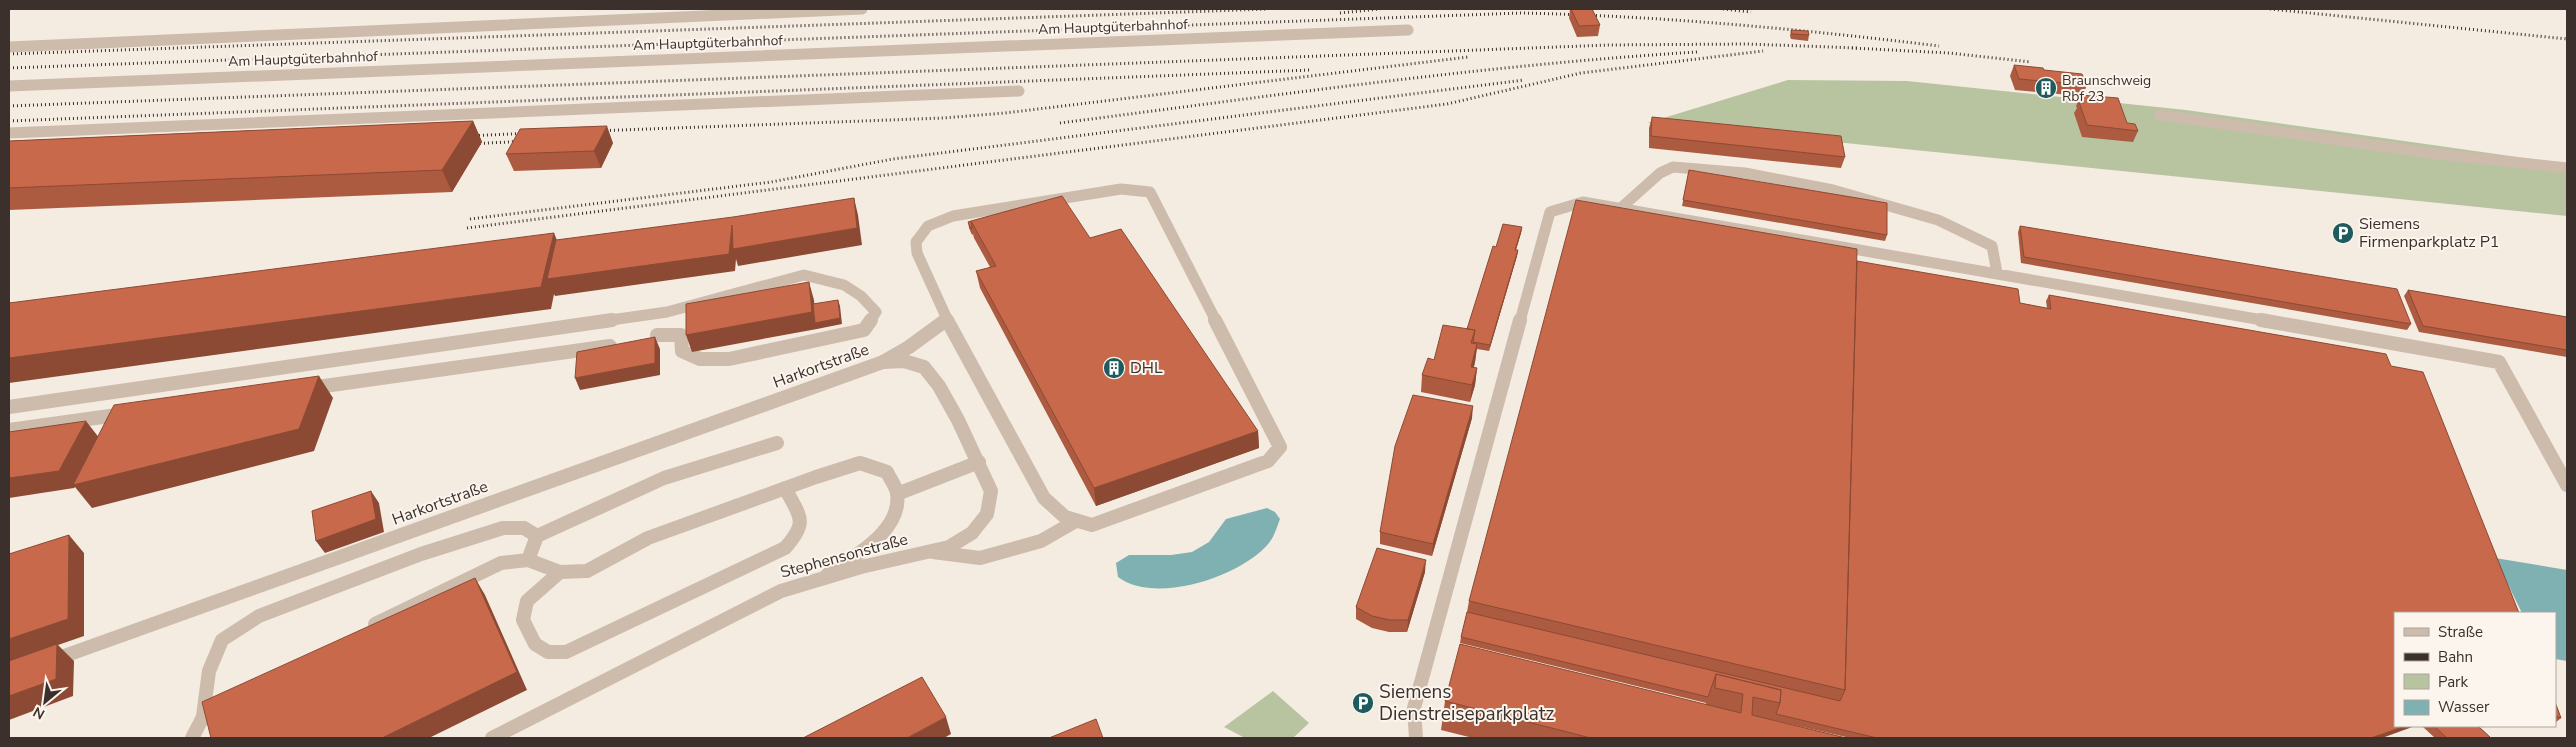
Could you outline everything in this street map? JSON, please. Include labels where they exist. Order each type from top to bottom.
[{"type":"street","name":"Am Hauptgüterbahnhof","points":[[9,47],[774,11],[862,9]]},
{"type":"street","name":"Am Hauptgüterbahnhof","points":[[9,86],[1408,30]]},
{"type":"street","points":[[9,133],[1019,91]]},
{"type":"street","points":[[2160,115],[2437,154],[2567,168]]},
{"type":"street","points":[[1622,207],[1660,173],[1673,167],[1745,173],[1833,190],[1938,220],[1992,246],[1997,273]]},
{"type":"street","points":[[1120,189],[1150,192],[1280,447],[1268,461],[1222,478],[1092,525],[1074,522],[1057,513],[1044,498],[947,319],[917,253],[916,242],[928,226],[938,221],[976,212],[1120,189]]},
{"type":"street","points":[[1416,738],[1414,708],[1550,212],[1583,202],[1622,207],[1997,273],[2194,313],[2499,362],[2567,485]]},
{"type":"street","points":[[9,407],[667,312],[804,275],[824,278],[846,285],[865,297],[876,312],[864,330],[729,359],[700,359],[682,351],[681,335],[652,338],[667,312]]},
{"type":"street","points":[[883,362],[909,347],[947,319]]},
{"type":"street","points":[[293,391],[627,344]]},
{"type":"street","name":"Stephensonstraße","points":[[492,738],[781,591],[825,576],[931,552],[963,541],[982,522],[992,506],[993,494],[979,462],[938,383],[926,368],[912,361],[883,362]]},
{"type":"street","name":"Harkortstraße","points":[[37,666],[883,362]]},
{"type":"street","points":[[9,430],[136,412]]},
{"type":"street","points":[[528,560],[537,536],[664,478],[777,443]]},
{"type":"street","points":[[897,494],[979,462]]},
{"type":"street","points":[[360,631],[501,563],[528,560],[560,572],[587,571],[648,538],[860,463],[887,472],[897,494],[892,523],[865,549],[825,576]]},
{"type":"street","points":[[560,572],[527,601],[523,620],[535,644],[548,652],[566,652],[785,548],[798,533],[801,519],[785,488]]},
{"type":"street","points":[[931,552],[980,558],[1041,541],[1074,522]]},
{"type":"street","points":[[192,738],[202,719],[209,671],[222,640],[258,616],[420,554],[504,528],[524,528],[537,536]]},
{"type":"street","points":[[202,719],[232,696]]},
{"type":"green space","points":[[1788,80],[1907,81],[2186,110],[2567,164],[2567,216],[1647,123]]},
{"type":"green space","points":[[1273,691],[1309,723],[1293,738],[1245,738],[1224,727]]},
{"type":"water","points":[[1267,508],[1275,512],[1280,519],[1271,541],[1239,567],[1219,576],[1175,588],[1153,588],[1134,585],[1118,577],[1116,563],[1129,555],[1171,555],[1192,552],[1209,542],[1226,519]]},
{"type":"water","points":[[2495,558],[2567,570],[2567,661],[2556,659],[2556,612],[2522,612]]},
{"type":"building","points":[[1571,9],[1592,9],[1600,25],[1579,26]]},
{"type":"building","points":[[1791,30],[1808,31],[1809,35],[1792,34]]},
{"type":"building","points":[[2014,65],[2082,74],[2087,85],[2019,79]]},
{"type":"building","points":[[2081,95],[2118,98],[2127,123],[2135,124],[2138,131],[2087,125],[2079,102],[2084,103]]},
{"type":"building","points":[[1652,117],[1841,136],[1845,157],[1651,136]]},
{"type":"building","points":[[473,121],[442,170],[9,188],[9,141]]},
{"type":"building","points":[[607,126],[594,151],[506,154],[520,129]]},
{"type":"building","points":[[1689,170],[1887,203],[1887,235],[1683,200]]},
{"type":"building","name":"DHL","points":[[1062,196],[1090,238],[1121,229],[1258,431],[1094,488],[976,271],[996,266],[971,221]]},
{"type":"building","points":[[854,198],[857,228],[733,249],[732,225],[729,254],[547,279],[556,240],[733,217]]},
{"type":"building","points":[[1576,200],[1857,249],[1845,690],[1469,601]]},
{"type":"building","points":[[971,221],[972,228],[971,229],[968,222]]},
{"type":"building","points":[[1503,224],[1522,227],[1515,250],[1518,250],[1490,345],[1473,342],[1475,330],[1467,329],[1493,246],[1496,247]]},
{"type":"building","points":[[2020,226],[2397,289],[2411,324],[2024,257]]},
{"type":"building","points":[[554,233],[541,287],[9,358],[9,303]]},
{"type":"building","points":[[1857,261],[2018,289],[2020,303],[2051,309],[2049,295],[2386,354],[2391,366],[2423,372],[2519,612],[2394,612],[2394,727],[2402,727],[2371,738],[1877,738],[1776,714],[1780,703],[1781,690],[1716,674],[1708,697],[1461,637],[1467,612],[1840,701],[1845,690]]},
{"type":"building","points":[[809,282],[812,312],[686,335],[686,304]]},
{"type":"building","points":[[2408,290],[2567,317],[2567,350],[2423,326]]},
{"type":"building","points":[[838,300],[840,318],[815,323],[813,304]]},
{"type":"building","points":[[1443,325],[1475,330],[1471,343],[1477,344],[1471,367],[1477,368],[1472,385],[1422,375],[1428,358],[1434,360]]},
{"type":"building","points":[[655,337],[655,363],[575,378],[577,352]]},
{"type":"building","points":[[319,376],[299,429],[73,485],[114,405]]},
{"type":"building","points":[[1413,395],[1473,406],[1433,544],[1380,532],[1395,446]]},
{"type":"building","points":[[86,421],[59,471],[9,478],[9,432]]},
{"type":"building","points":[[371,491],[376,519],[316,541],[312,511]]},
{"type":"building","points":[[69,535],[68,619],[9,639],[9,554]]},
{"type":"building","points":[[1377,548],[1426,560],[1408,620],[1390,620],[1372,616],[1356,607]]},
{"type":"building","points":[[475,578],[517,672],[382,738],[211,738],[202,702]]},
{"type":"building","points":[[57,644],[56,679],[9,696],[9,661]]},
{"type":"building","points":[[1460,644],[1741,713],[1743,694],[1715,688],[1716,674],[1781,690],[1780,703],[1753,697],[1752,715],[1846,738],[1591,738],[1445,701]]},
{"type":"building","points":[[922,677],[946,717],[907,738],[803,738]]},
{"type":"building","points":[[2556,705],[2561,718],[2556,716]]},
{"type":"building","points":[[1096,719],[1103,738],[1049,738]]},
{"type":"building","points":[[2435,727],[2479,727],[2491,738],[2447,738]]},
{"type":"railway","points":[[9,54],[1268,9]]},
{"type":"railway","points":[[1340,13],[1380,9]]},
{"type":"railway","points":[[1723,9],[1751,12]]},
{"type":"railway","points":[[2270,9],[2567,39]]},
{"type":"railway","points":[[9,68],[1521,13],[1626,17],[1730,24],[1939,46]]},
{"type":"railway","points":[[9,106],[1609,45],[1747,44],[1858,48]]},
{"type":"railway","points":[[1852,48],[1949,53],[2031,62]]},
{"type":"railway","points":[[467,228],[1447,104],[1581,73],[1763,51]]},
{"type":"railway","points":[[1060,123],[1458,73],[1697,52]]},
{"type":"railway","points":[[594,131],[943,118],[1005,113],[1468,57]]},
{"type":"railway","points":[[9,121],[1311,70]]},
{"type":"railway","points":[[470,219],[771,182],[893,159],[1524,80]]},
{"type":"railway","points":[[467,136],[532,133]]},
{"type":"railway","points":[[468,144],[528,141]]},
{"type":"place","name":"Braunschweig Rbf 23","points":[[2046,88]]},
{"type":"place","name":"Siemens Firmenparkplatz P1","points":[[2343,233]]},
{"type":"place","name":"DHL","points":[[1114,368]]},
{"type":"place","name":"Siemens Dienstreiseparkplatz","points":[[1363,703]]}]
